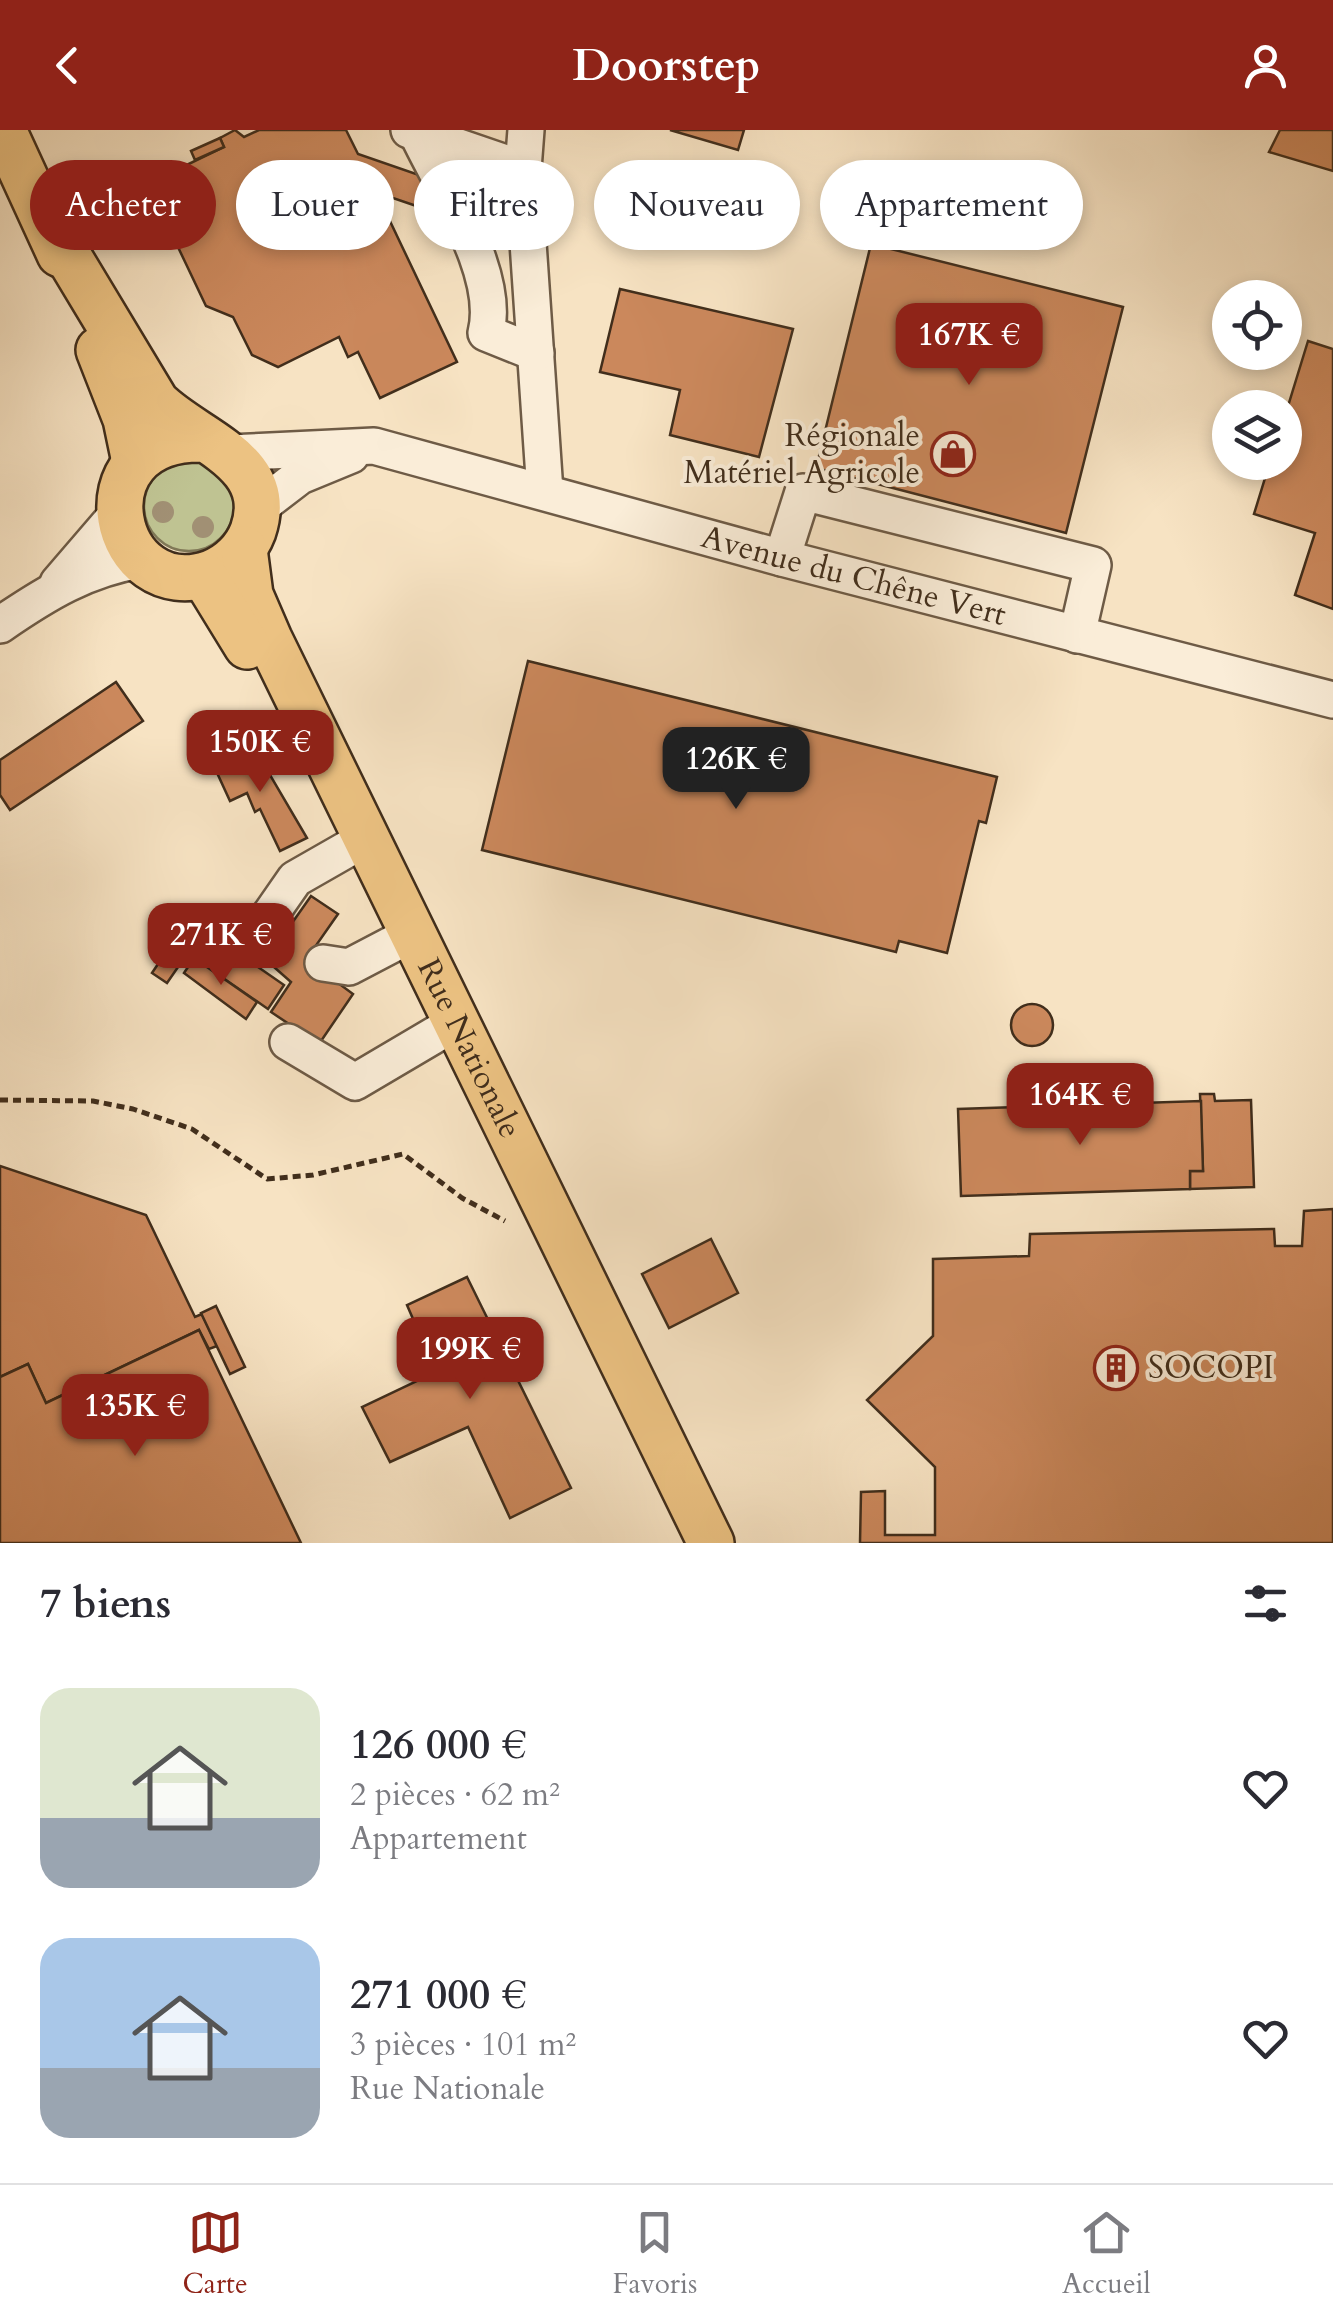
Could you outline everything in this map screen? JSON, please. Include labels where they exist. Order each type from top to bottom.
[{"type":"main road","points":[[3,130],[30,185]]},
{"type":"main road","points":[[59,250],[126,419],[135,462]]},
{"type":"main road","points":[[64,250],[156,402],[242,464],[254,485],[251,529],[219,570],[204,576],[171,576],[142,560],[128,543],[119,512],[124,480],[135,462],[154,447],[176,439],[215,446]]},
{"type":"main road","name":"Rue Nationale","points":[[251,529],[250,595],[309,745],[686,1543]]},
{"type":"main road","name":"Rue Nationale","points":[[204,576],[309,745]]},
{"type":"main road","name":"Rue Nationale","points":[[445,1028],[711,1543]]},
{"type":"street","points":[[523,160],[526,130]]},
{"type":"street","points":[[413,131],[494,160]]},
{"type":"street","points":[[413,131],[486,279],[490,315],[486,334],[536,353]]},
{"type":"street","points":[[528,250],[546,492]]},
{"type":"street","name":"Avenue du Chêne Vert","points":[[215,446],[374,446],[782,558],[1333,700]]},
{"type":"street","points":[[251,529],[300,476],[374,446]]},
{"type":"street","points":[[782,558],[803,492],[1093,565],[1077,634]]},
{"type":"street","points":[[54,588],[119,512]]},
{"type":"street","points":[[0,625],[54,588],[100,568],[142,560]]},
{"type":"street","points":[[256,935],[295,880],[357,844]]},
{"type":"street","points":[[323,963],[350,966],[402,938]]},
{"type":"street","points":[[288,1042],[355,1082],[445,1028]]},
{"type":"path","points":[[0,1100],[92,1101],[133,1110],[192,1129],[267,1179],[312,1175],[403,1154],[462,1198],[505,1222]]},
{"type":"green space","points":[[189,461],[206,464],[221,474],[231,489],[231,523],[221,538],[206,548],[189,551],[172,548],[157,538],[147,523],[144,506],[147,489],[157,474],[172,464]]},
{"type":"building","points":[[235,130],[244,137],[259,130],[346,130],[358,154],[375,160],[236,160],[236,250],[394,250],[394,230],[457,362],[380,398],[358,352],[348,357],[339,337],[278,367],[252,355],[233,317],[206,306],[179,250],[216,250],[216,160],[197,160],[224,147],[220,138]]},
{"type":"building","points":[[670,130],[744,130],[738,150]]},
{"type":"building","points":[[1280,130],[1333,130],[1333,171],[1269,152]]},
{"type":"building","points":[[220,138],[224,147],[195,160],[191,151]]},
{"type":"building","points":[[394,166],[414,173],[414,205],[394,198]]},
{"type":"building","points":[[870,250],[895,250],[1123,307],[1066,533],[816,468]]},
{"type":"building","points":[[620,289],[793,329],[759,457],[670,435],[680,390],[600,372]]},
{"type":"building","points":[[1308,341],[1333,349],[1333,609],[1295,595],[1315,533],[1254,514],[1264,480],[1302,480],[1302,390],[1293,390]]},
{"type":"building","points":[[528,661],[997,777],[986,823],[979,821],[947,953],[899,941],[896,952],[482,850]]},
{"type":"building","points":[[116,682],[143,721],[10,810],[0,795],[0,760]]},
{"type":"building","points":[[253,746],[307,838],[280,851],[260,809],[255,812],[247,793],[230,801],[213,764]]},
{"type":"building","points":[[311,896],[338,914],[310,954],[311,963],[353,994],[319,1044],[271,1012],[291,982],[266,960]]},
{"type":"building","points":[[210,934],[284,985],[268,1009],[194,958]]},
{"type":"building","points":[[172,943],[187,954],[167,983],[152,973]]},
{"type":"building","points":[[194,958],[257,1002],[246,1019],[184,973]]},
{"type":"building","points":[[1032,1004],[1047,1010],[1053,1025],[1047,1040],[1032,1046],[1017,1040],[1011,1025],[1017,1010]]},
{"type":"building","points":[[1200,1094],[1214,1094],[1215,1101],[1251,1100],[1254,1187],[1190,1189],[1190,1171],[1203,1171]]},
{"type":"building","points":[[1201,1101],[1203,1171],[1190,1171],[1190,1189],[961,1196],[958,1109]]},
{"type":"building","points":[[0,1166],[146,1215],[195,1317],[202,1314],[217,1346],[209,1349],[199,1330],[46,1403],[28,1364],[0,1377]]},
{"type":"building","name":"SOCOPI","points":[[1333,1209],[1333,1543],[860,1543],[861,1492],[885,1491],[885,1535],[935,1535],[935,1467],[867,1400],[933,1336],[933,1259],[1029,1256],[1030,1234],[1274,1229],[1275,1246],[1302,1246],[1304,1211]]},
{"type":"building","points":[[711,1239],[738,1293],[669,1328],[642,1274]]},
{"type":"building","points":[[467,1277],[571,1488],[510,1518],[468,1427],[390,1462],[362,1407],[436,1372],[407,1305]]},
{"type":"building","points":[[216,1306],[245,1367],[230,1374],[201,1313]]},
{"type":"building","points":[[199,1330],[301,1543],[0,1543],[0,1377],[28,1364],[46,1403]]},
{"type":"place","name":"Régionale Matériel Agricole","points":[[953,454]]},
{"type":"place","name":"SOCOPI","points":[[1116,1368]]}]
